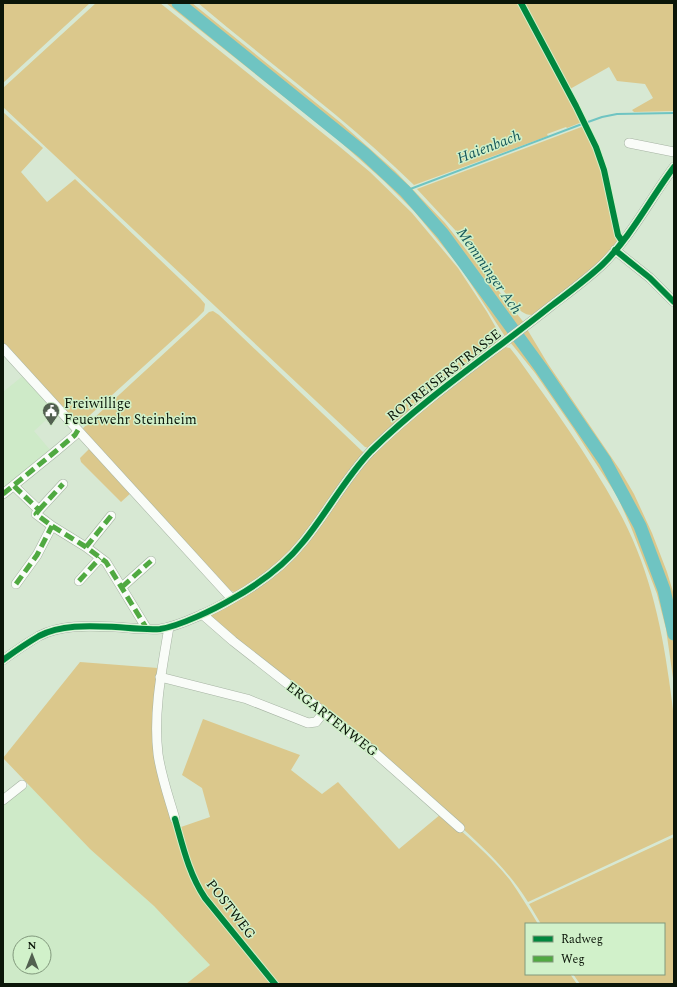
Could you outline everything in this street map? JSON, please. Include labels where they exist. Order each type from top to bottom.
[{"type":"street","points":[[629,143],[674,152]]},
{"type":"street","name":"ROTREISERSTRASSE","points":[[3,660],[40,636],[65,628],[86,626],[158,629],[169,627],[202,614],[232,599],[259,582],[286,561],[304,541],[369,454],[390,433],[429,400],[595,272],[615,250],[674,167]]},
{"type":"street","points":[[615,250],[650,278],[674,302]]},
{"type":"street","points":[[3,348],[232,599]]},
{"type":"street","points":[[3,494],[70,439],[78,430]]},
{"type":"street","points":[[63,484],[36,514],[106,562],[147,629]]},
{"type":"street","points":[[14,486],[39,510]]},
{"type":"street","points":[[86,547],[111,516]]},
{"type":"street","points":[[16,584],[37,555],[52,526]]},
{"type":"street","points":[[79,581],[100,558]]},
{"type":"street","points":[[122,586],[151,561]]},
{"type":"street","name":"ERGARTENWEG","points":[[202,614],[233,641],[383,759],[460,828]]},
{"type":"street","points":[[169,627],[160,677],[157,710],[158,754],[175,819]]},
{"type":"street","points":[[160,677],[247,699],[308,723],[316,722],[324,712]]},
{"type":"street","points":[[3,800],[22,785]]},
{"type":"shaded area","points":[[3,3],[90,3],[3,83]]},
{"type":"shaded area","points":[[96,3],[160,3],[340,147],[370,172],[412,213],[458,268],[487,312],[503,340],[369,448],[365,447],[3,107],[3,88]]},
{"type":"shaded area","points":[[166,3],[192,3],[341,123],[395,171],[445,223],[525,324],[506,338],[460,267],[414,211],[384,181],[337,139]]},
{"type":"shaded area","points":[[198,3],[518,3],[582,122],[414,185],[335,114]]},
{"type":"shaded area","points":[[523,3],[674,3],[674,111],[634,112],[632,110],[653,98],[645,84],[617,81],[609,67],[570,89]]},
{"type":"shaded area","points":[[3,112],[43,148],[21,172],[47,202],[75,179],[205,304],[204,311],[197,318],[79,425],[3,344]]},
{"type":"shaded area","points":[[584,126],[596,152],[617,241],[599,264],[532,315],[527,314],[522,312],[516,306],[456,231],[417,189]]},
{"type":"shaded area","points":[[213,311],[364,453],[301,541],[273,568],[238,591],[234,592],[229,590],[82,429],[209,312]]},
{"type":"shaded area","points":[[527,329],[548,364],[620,470],[634,494],[652,533],[674,595],[674,685],[666,629],[657,594],[631,527],[617,496],[535,373],[510,342]]},
{"type":"shaded area","points":[[505,347],[510,348],[517,357],[569,431],[606,488],[628,528],[645,570],[657,614],[666,658],[674,722],[674,834],[528,902],[512,879],[484,848],[453,820],[210,617],[210,613],[258,586],[345,489],[375,452],[407,422]]},
{"type":"shaded area","points":[[24,375],[57,410],[34,431],[51,451],[3,490],[3,392]]},
{"type":"shaded area","points":[[89,449],[132,492],[121,502],[81,462],[80,458]]},
{"type":"shaded area","points":[[80,662],[158,668],[155,710],[169,808],[191,881],[207,905],[271,984],[186,984],[210,965],[154,906],[90,849],[3,758]]},
{"type":"shaded area","points":[[203,719],[300,755],[291,770],[322,794],[338,782],[399,849],[441,814],[477,845],[510,880],[537,923],[525,923],[525,975],[571,975],[577,984],[278,984],[219,911],[201,887],[193,871],[181,827],[210,817],[202,788],[182,775]]},
{"type":"shaded area","points":[[29,785],[90,849],[154,906],[210,965],[186,984],[3,984],[3,806]]},
{"type":"shaded area","points":[[674,837],[674,984],[580,984],[574,975],[665,975],[665,923],[540,923],[529,904]]},
{"type":"waterway","name":"Memminger Ach","points":[[178,3],[364,153],[405,191],[443,234],[541,368],[605,461],[640,526],[664,590],[674,634]]},
{"type":"waterway","name":"Haienbach","points":[[588,122],[617,114],[674,113]]},
{"type":"waterway","name":"Haienbach","points":[[405,191],[582,124]]},
{"type":"marked path","points":[[3,494],[75,435],[78,430]]},
{"type":"marked path","points":[[39,510],[63,484]]},
{"type":"marked path","points":[[14,486],[39,510],[36,514],[106,562],[147,629]]},
{"type":"marked path","points":[[86,547],[111,516]]},
{"type":"marked path","points":[[16,584],[37,555],[52,526]]},
{"type":"marked path","points":[[79,581],[100,558]]},
{"type":"marked path","points":[[122,587],[151,561]]},
{"type":"cycle path","points":[[521,3],[576,106],[596,147],[604,170],[618,235],[622,241]]},
{"type":"cycle path","points":[[3,660],[39,636],[57,629],[87,626],[138,629],[160,629],[168,627],[197,617],[261,581],[296,551],[362,461],[392,431],[436,394],[590,276],[602,265],[631,230],[674,167]]},
{"type":"cycle path","points":[[615,250],[650,278],[674,302]]},
{"type":"cycle path","name":"POSTWEG","points":[[175,819],[187,860],[199,889],[275,984]]},
{"type":"place","name":"Freiwillige Feuerwehr Steinheim","points":[[51,426]]}]
